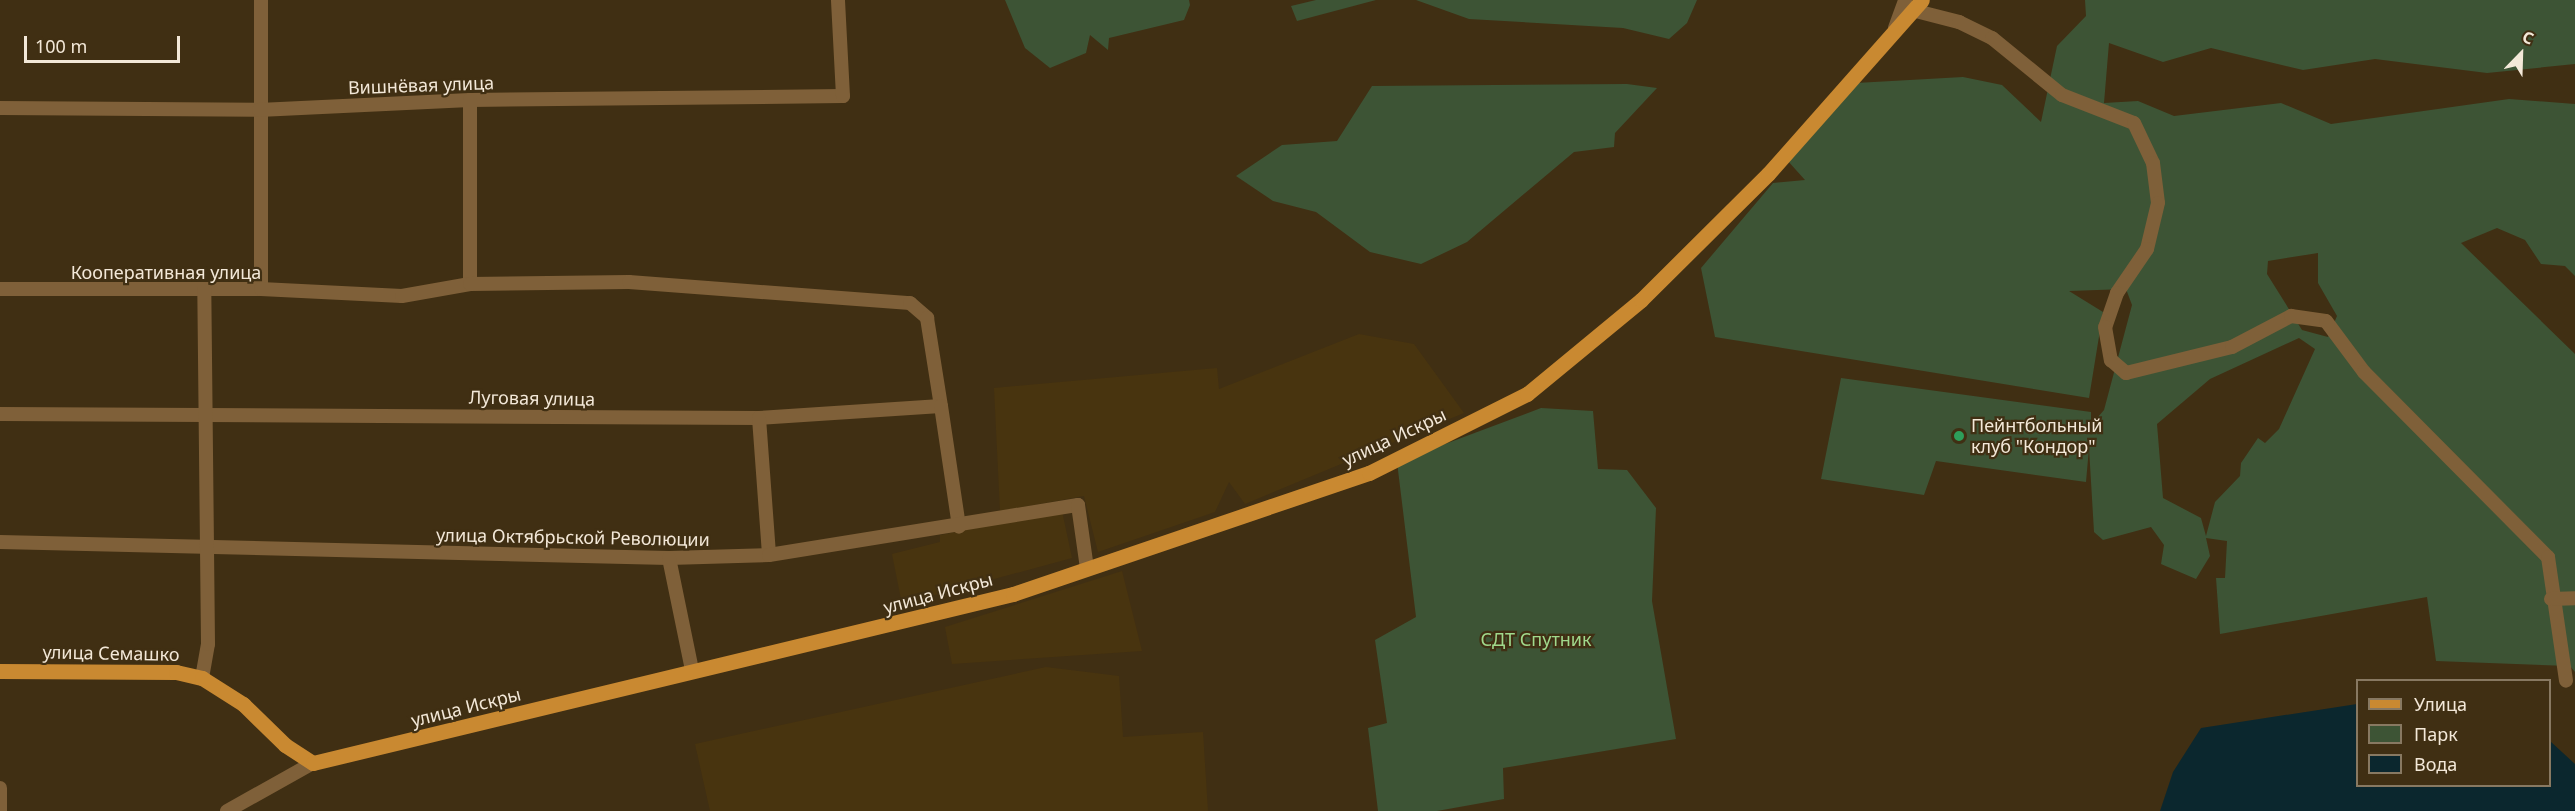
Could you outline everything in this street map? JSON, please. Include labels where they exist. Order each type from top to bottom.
[{"type":"main road","name":"улица Искры","points":[[313,763],[335,760],[692,670],[895,625],[1087,568],[1369,473],[1527,394],[1641,300],[1768,174],[1895,28],[1913,3]]},
{"type":"main road","name":"улица Семашко","points":[[0,671],[176,672],[202,678],[243,704],[285,745],[313,763]]},
{"type":"street","points":[[261,0],[259,110],[261,289]]},
{"type":"street","name":"Вишнёвая улица","points":[[0,108],[259,110],[470,100],[843,96],[838,0]]},
{"type":"street","points":[[1913,3],[1992,38],[2062,95],[2134,123],[2153,163],[2158,203],[2147,249],[2117,292],[2105,327],[2110,360],[2126,373],[2232,347],[2291,316],[2326,321],[2364,372],[2548,557],[2552,598],[2566,681]]},
{"type":"street","points":[[470,100],[470,284]]},
{"type":"street","name":"Кооперативная улица","points":[[0,290],[261,289],[331,296],[402,296],[470,284],[629,282],[910,303],[927,318],[941,406]]},
{"type":"street","points":[[202,678],[208,644],[208,412],[204,290]]},
{"type":"street","points":[[941,406],[959,527]]},
{"type":"street","name":"Луговая улица","points":[[0,414],[208,412],[759,418],[941,406]]},
{"type":"street","points":[[759,418],[769,555]]},
{"type":"street","name":"улица Октябрьской Революции","points":[[0,542],[669,558],[769,555],[959,527],[1078,505],[1087,568]]},
{"type":"street","points":[[669,558],[692,670]]},
{"type":"street","points":[[2552,598],[2575,598]]},
{"type":"street","points":[[227,811],[313,763]]},
{"type":"street","points":[[0,788],[0,811]]},
{"type":"shaded area","points":[[1359,334],[1414,344],[1464,413],[1245,504],[1229,482],[1215,512],[1098,552],[1084,496],[1000,511],[994,388],[1217,368],[1219,389]]},
{"type":"shaded area","points":[[1062,511],[1072,558],[902,604],[892,554],[940,542],[940,535]]},
{"type":"shaded area","points":[[1122,571],[1142,651],[952,664],[945,627]]},
{"type":"shaded area","points":[[1046,667],[1119,676],[1123,737],[1203,732],[1208,811],[710,811],[695,744]]},
{"type":"green space","points":[[1005,0],[1189,0],[1190,5],[1184,20],[1109,38],[1108,50],[1090,35],[1086,53],[1050,68],[1025,48]]},
{"type":"green space","points":[[1316,0],[1376,0],[1297,21],[1291,6]]},
{"type":"green space","points":[[1416,0],[1697,0],[1687,23],[1669,39],[1623,28],[1469,19]]},
{"type":"green space","points":[[2085,0],[2575,0],[2575,64],[2487,73],[2375,59],[2303,70],[2211,48],[2163,62],[2109,43],[2104,103],[2138,101],[2174,116],[2281,103],[2331,124],[2509,99],[2575,104],[2575,276],[2565,266],[2541,264],[2525,240],[2497,228],[2461,243],[2575,354],[2575,672],[2570,666],[2436,661],[2427,597],[2220,634],[2216,578],[2225,578],[2227,541],[2206,538],[2210,556],[2196,579],[2161,564],[2164,545],[2151,527],[2103,540],[2094,532],[2089,448],[2086,482],[1936,461],[1924,495],[1821,479],[1841,378],[2091,412],[2091,425],[2104,410],[2132,305],[2126,289],[2069,291],[2103,312],[2089,398],[1715,337],[1701,268],[1773,183],[1805,180],[1787,160],[1856,83],[1963,77],[2002,85],[2041,122],[2057,46],[2086,16]],"holes":[[[2318,253],[2318,283],[2337,316],[2328,337],[2302,330],[2267,274],[2268,261]],[[2299,338],[2315,349],[2279,429],[2265,443],[2258,438],[2241,463],[2240,476],[2215,502],[2206,536],[2201,518],[2163,498],[2157,424],[2210,379]]]},
{"type":"green space","points":[[1627,84],[1657,88],[1615,133],[1614,147],[1574,152],[1467,242],[1421,264],[1370,252],[1316,212],[1273,201],[1236,176],[1282,145],[1337,141],[1372,86]]},
{"type":"green space","name":"СДТ Спутник","points":[[1541,408],[1593,411],[1598,469],[1627,470],[1656,508],[1652,601],[1676,739],[1503,768],[1504,799],[1437,811],[1378,811],[1368,728],[1387,723],[1375,640],[1416,617],[1397,462]]},
{"type":"water","points":[[2356,704],[2356,787],[2551,787],[2551,742],[2575,764],[2575,811],[2160,811],[2173,772],[2201,728]]},
{"type":"place","name":"Пейнтбольный клуб \"Кондор\"","points":[[1959,436]]}]
